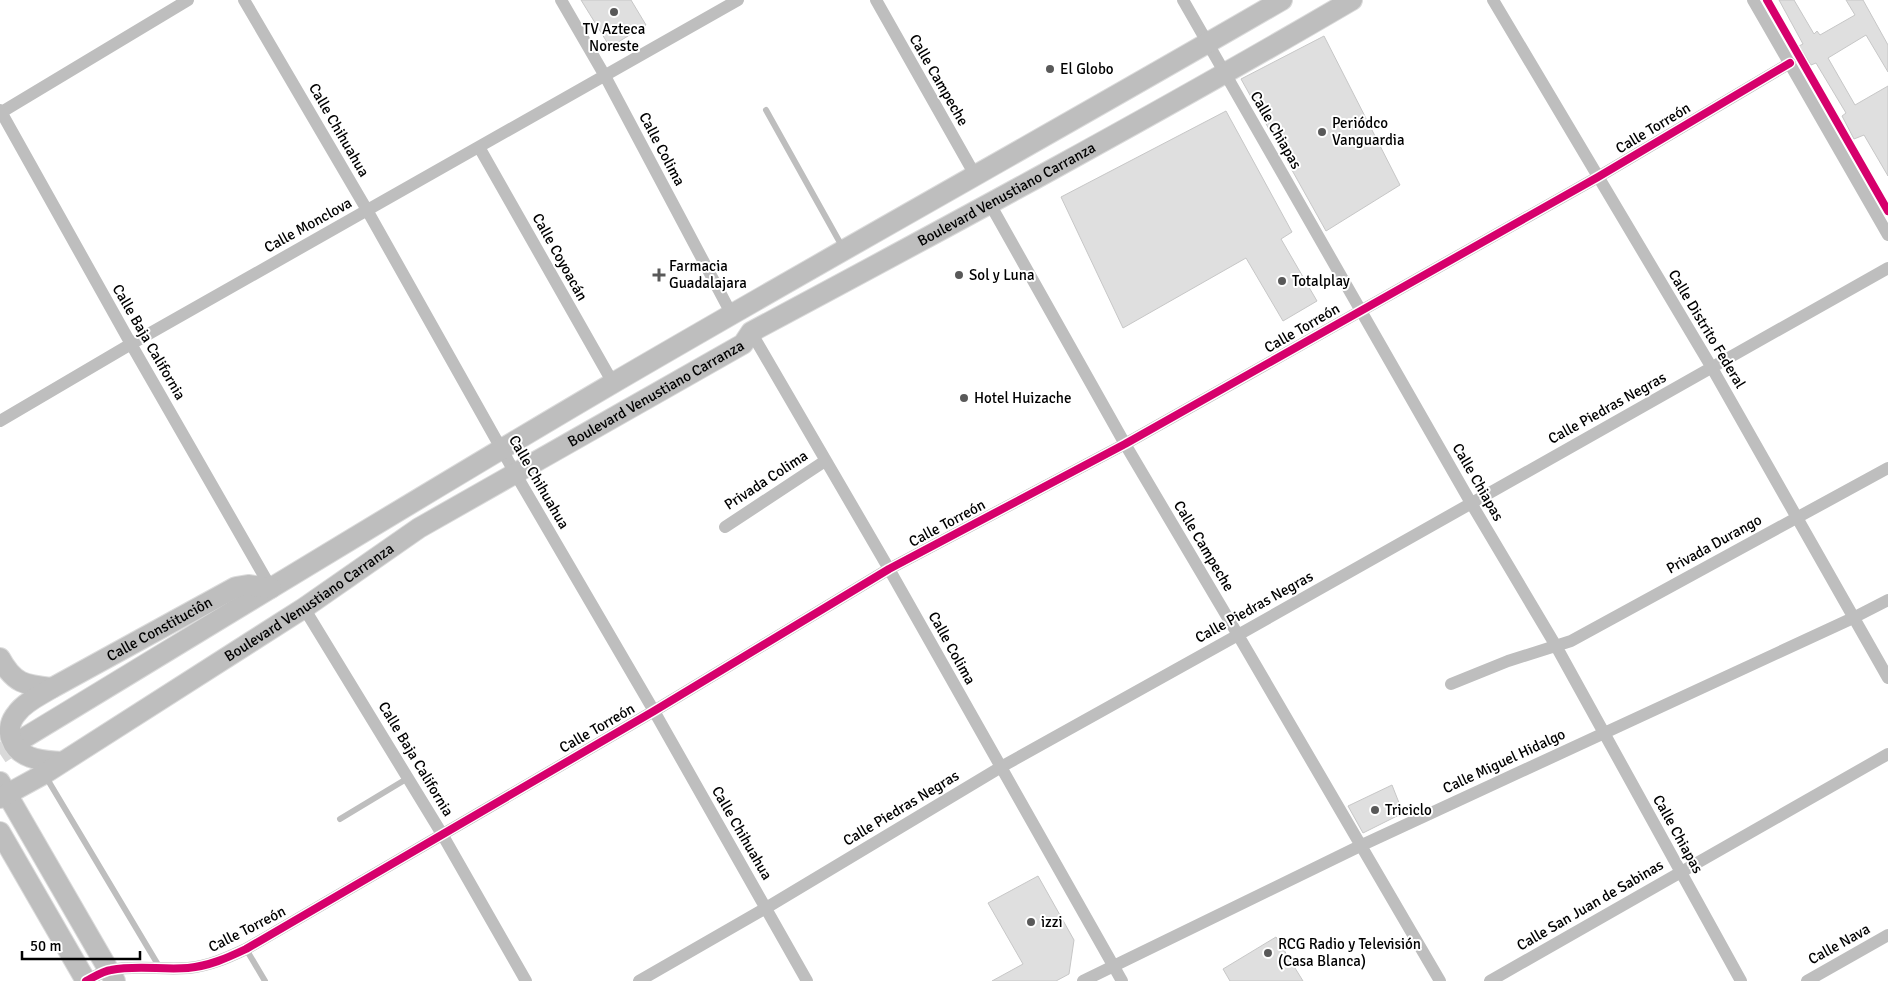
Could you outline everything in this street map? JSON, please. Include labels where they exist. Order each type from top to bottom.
[{"type":"main road","name":"Boulevard Venustiano Carranza","points":[[24,738],[612,383],[843,249],[1282,0]]},
{"type":"main road","name":"Boulevard Venustiano Carranza","points":[[2,791],[44,774],[304,608],[420,528],[743,344],[750,332],[990,204],[1225,74],[1352,0]]},
{"type":"main road","name":"Calle Constituciôn","points":[[61,762],[28,756],[15,748],[9,735],[10,724],[16,713],[23,706],[52,688],[236,587],[248,585],[271,588]]},
{"type":"main road","points":[[0,658],[7,671],[19,682],[52,688]]},
{"type":"main road","points":[[2,791],[112,975]]},
{"type":"main road","points":[[0,832],[86,981]]},
{"type":"street","points":[[0,112],[188,0]]},
{"type":"street","name":"Calle Chihuahua","points":[[244,0],[367,210],[501,449],[654,711],[807,981]]},
{"type":"street","name":"Calle Colima","points":[[561,0],[605,76],[732,315]]},
{"type":"street","name":"Calle Monclova","points":[[0,421],[131,344],[738,0]]},
{"type":"street","name":"Calle Campeche","points":[[876,0],[975,175]]},
{"type":"street","name":"Calle Chiapas","points":[[1183,0],[1471,502],[1556,646],[1742,981]]},
{"type":"street","name":"Calle Distrito Federal","points":[[1493,0],[1712,368],[1888,678]]},
{"type":"street","points":[[1753,0],[1888,234]]},
{"type":"street","name":"Calle Torreón","points":[[112,975],[131,968],[190,968],[206,965],[246,949],[654,711],[889,569],[1125,444],[1598,177],[1790,63]]},
{"type":"street","name":"Calle Baja California","points":[[0,112],[271,588]]},
{"type":"street","name":"Calle Coyoacán","points":[[479,147],[612,383]]},
{"type":"street","name":"Calle Campeche","points":[[990,204],[1125,444],[1440,981]]},
{"type":"street","name":"Calle Piedras Negras","points":[[639,981],[766,908],[1001,767],[1888,268]]},
{"type":"street","name":"Calle Colima","points":[[750,332],[889,569],[1122,981]]},
{"type":"street","name":"Privada Colima","points":[[724,527],[826,461]]},
{"type":"street","name":"Privada Durango","points":[[1451,684],[1508,661],[1571,641],[1888,468]]},
{"type":"street","name":"Calle Miguel Hidalgo","points":[[1082,981],[1360,846],[1853,618],[1888,600]]},
{"type":"street","name":"Calle Baja California","points":[[304,608],[442,834],[526,981]]},
{"type":"street","name":"Calle San Juan de Sabinas","points":[[1490,981],[1888,754]]},
{"type":"street","name":"Calle Nava","points":[[1806,981],[1888,935]]},
{"type":"street","points":[[86,981],[112,975]]},
{"type":"lane","points":[[766,110],[843,249]]},
{"type":"lane","points":[[44,774],[160,969]]},
{"type":"lane","points":[[340,819],[408,778]]},
{"type":"lane","points":[[246,949],[264,981]]},
{"type":"building","name":"TV Azteca Noreste","points":[[581,0],[631,0],[646,25],[610,47]]},
{"type":"building","points":[[1779,0],[1794,0],[1814,34],[1817,31],[1820,35],[1855,15],[1846,0],[1863,0],[1888,45],[1888,72],[1866,35],[1828,58],[1855,105],[1888,86],[1888,176],[1864,135],[1854,139],[1842,116],[1846,113],[1816,63],[1811,65],[1799,46],[1803,44]]},
{"type":"building","name":"Periódco Vanguardia","points":[[1324,36],[1400,185],[1326,231],[1241,79]]},
{"type":"building","points":[[1226,111],[1292,232],[1281,239],[1317,301],[1283,321],[1246,258],[1123,328],[1061,197]]},
{"type":"building","name":"Triciclo","points":[[1392,785],[1403,813],[1363,833],[1348,806]]},
{"type":"building","name":"izzi","points":[[1038,876],[1074,940],[1069,974],[1056,981],[992,981],[1023,964],[988,903]]},
{"type":"building","name":"RCG Radio y Televisión (Casa Blanca)","points":[[1276,937],[1303,981],[1230,981],[1223,969]]},
{"type":"tunnel","points":[[0,754],[24,738]]},
{"type":"cycle path","points":[[1767,0],[1888,211]]},
{"type":"cycle path","points":[[86,981],[111,970],[196,967],[218,961],[246,949],[654,711],[889,569],[1125,444],[1598,177],[1790,63]]},
{"type":"place","name":"TV Azteca Noreste","points":[[614,12]]},
{"type":"place","name":"El Globo","points":[[1050,69]]},
{"type":"place","name":"Periódco Vanguardia","points":[[1322,132]]},
{"type":"place","name":"Farmacia Guadalajara","points":[[659,275]]},
{"type":"place","name":"Sol y Luna","points":[[959,275]]},
{"type":"place","name":"Totalplay","points":[[1282,281]]},
{"type":"place","name":"Hotel Huizache","points":[[964,398]]},
{"type":"place","name":"Triciclo","points":[[1375,810]]},
{"type":"place","name":"izzi","points":[[1031,922]]},
{"type":"place","name":"RCG Radio y Televisión (Casa Blanca)","points":[[1268,953]]}]
